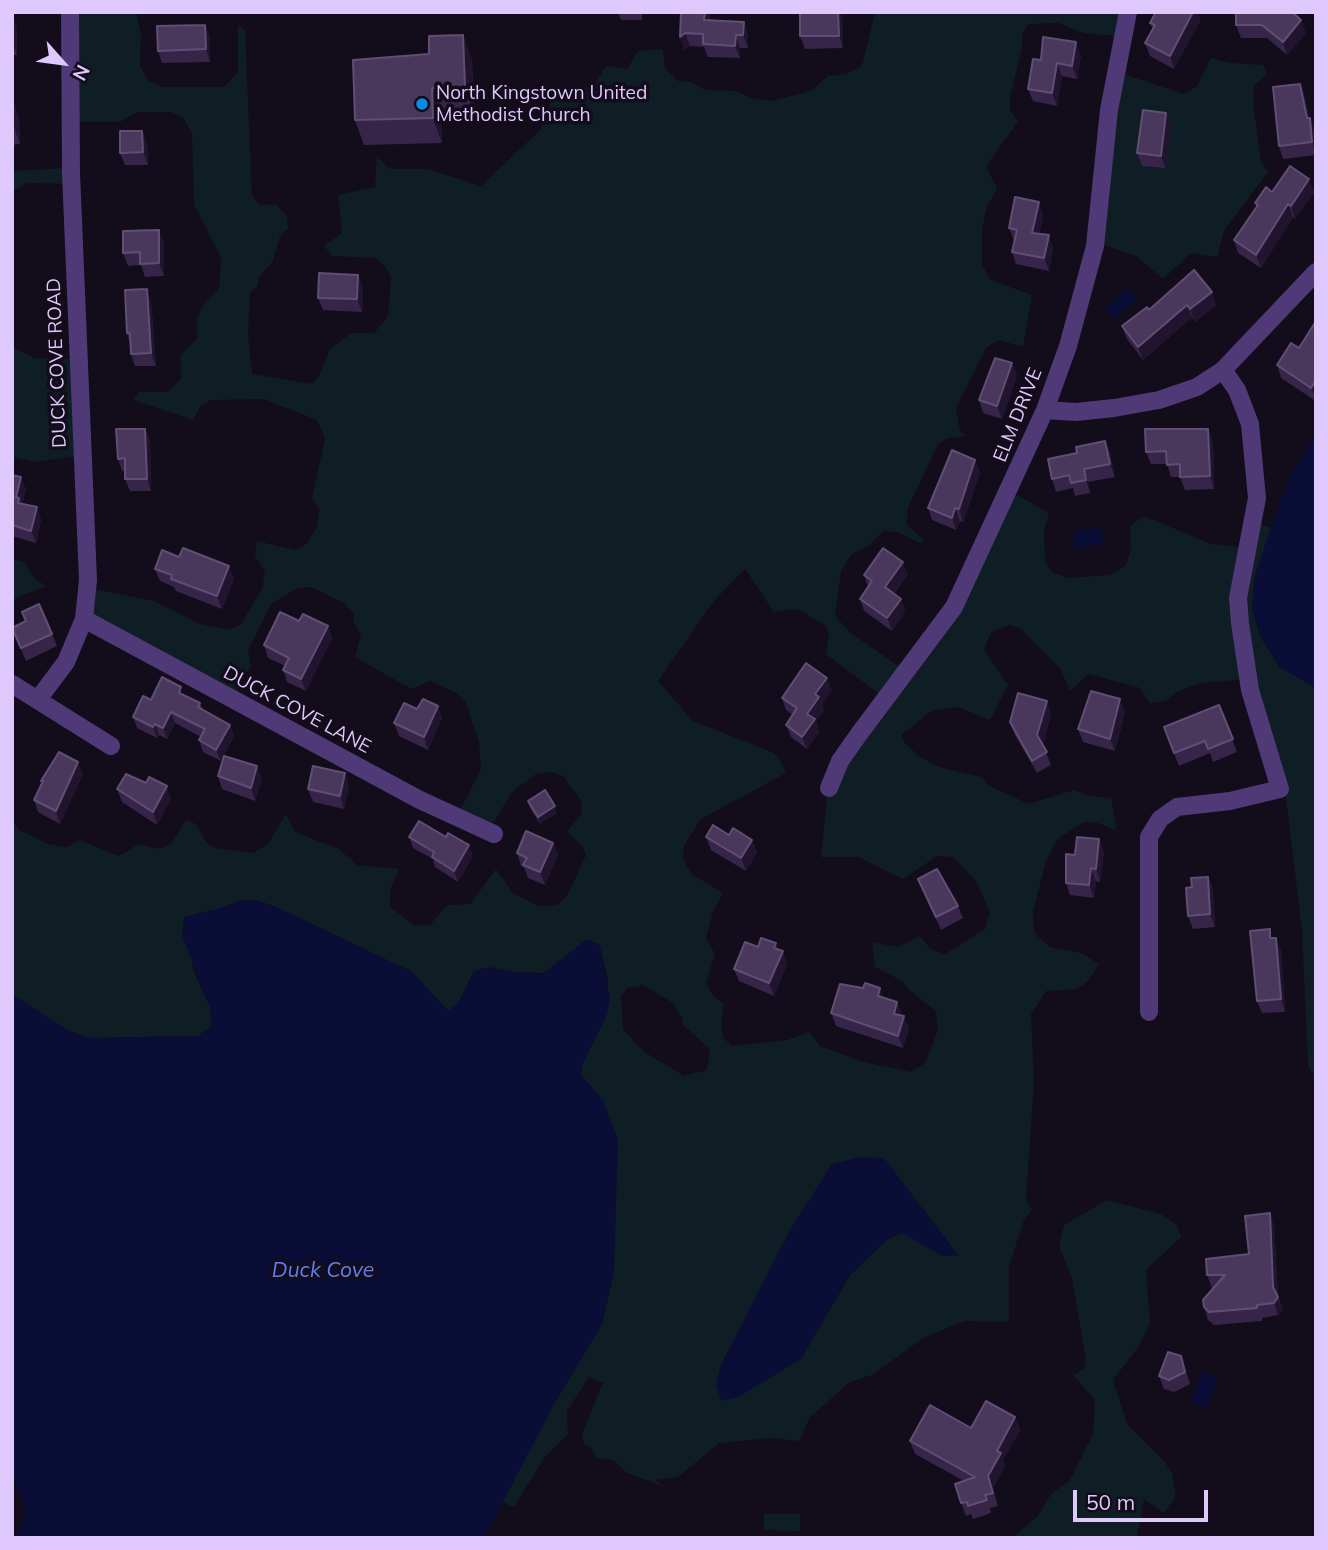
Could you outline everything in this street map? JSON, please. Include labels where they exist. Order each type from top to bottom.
[{"type":"street","name":"DUCK COVE ROAD","points":[[39,698],[66,662],[84,619],[88,580],[71,173],[70,12]]},
{"type":"street","name":"ELM DRIVE","points":[[829,788],[847,752],[954,607],[1045,410],[1068,346],[1095,246],[1109,110],[1128,12]]},
{"type":"street","points":[[1045,410],[1076,412],[1159,400],[1197,387],[1223,370],[1316,272]]},
{"type":"street","points":[[1149,1012],[1149,837],[1160,819],[1177,807],[1230,801],[1280,789],[1250,690],[1238,598],[1257,498],[1253,448],[1245,413],[1223,370]]},
{"type":"street","name":"DUCK COVE LANE","points":[[84,619],[420,800],[494,834]]},
{"type":"street","points":[[12,684],[39,698],[111,746]]},
{"type":"shaded area","points":[[71,12],[136,12],[141,34],[140,66],[148,80],[162,87],[224,87],[238,72],[238,25],[245,30],[252,196],[260,205],[276,204],[287,216],[288,228],[280,236],[273,261],[258,278],[258,285],[250,293],[248,334],[252,374],[312,384],[320,374],[330,349],[351,333],[374,333],[388,316],[391,277],[385,266],[375,258],[332,256],[324,246],[342,233],[338,195],[375,187],[377,157],[390,169],[428,169],[481,186],[540,130],[558,85],[583,89],[595,83],[606,66],[627,69],[638,51],[663,49],[665,68],[678,81],[691,82],[705,90],[735,91],[755,99],[771,101],[811,91],[828,76],[846,74],[862,66],[875,12],[1121,12],[1118,36],[1084,33],[1058,23],[1029,24],[1022,34],[1022,48],[1010,97],[1010,110],[1018,122],[986,166],[997,189],[987,207],[982,228],[982,265],[991,280],[1032,295],[1023,347],[999,340],[986,348],[956,408],[960,431],[966,436],[948,438],[938,444],[908,508],[907,525],[923,539],[922,544],[897,532],[883,531],[868,546],[851,555],[841,571],[835,616],[851,633],[897,665],[902,664],[947,606],[1006,493],[1021,497],[1049,513],[1044,531],[1045,561],[1052,572],[1068,578],[1110,575],[1126,565],[1131,550],[1130,526],[1144,516],[1211,544],[1238,547],[1251,537],[1256,522],[1271,528],[1255,576],[1252,610],[1261,638],[1280,667],[1316,688],[1316,1075],[1308,1065],[1302,931],[1286,799],[1248,679],[1201,683],[1176,692],[1166,701],[1150,703],[1140,688],[1089,674],[1070,691],[1060,668],[1021,629],[1010,625],[991,632],[984,650],[1008,685],[990,720],[958,707],[933,710],[901,735],[905,743],[919,756],[939,767],[981,777],[989,786],[1029,804],[1074,790],[1089,796],[1111,798],[1116,823],[1115,830],[1098,823],[1084,822],[1057,839],[1046,861],[1033,912],[1034,933],[1050,947],[1081,953],[1099,964],[1087,982],[1077,989],[1046,991],[1031,1014],[1034,1080],[1026,1200],[1032,1209],[1024,1220],[1009,1266],[1009,1322],[965,1321],[923,1338],[874,1374],[850,1382],[809,1418],[800,1441],[772,1438],[719,1443],[678,1477],[655,1480],[663,1486],[627,1473],[614,1460],[596,1458],[591,1447],[584,1445],[582,1433],[603,1383],[589,1377],[567,1411],[568,1434],[545,1457],[514,1507],[502,1502],[554,1404],[602,1324],[614,1271],[614,1196],[604,1102],[581,1075],[582,1064],[606,1017],[608,979],[599,944],[586,940],[544,973],[474,971],[459,1002],[448,1011],[412,972],[271,905],[255,900],[238,901],[222,908],[184,917],[194,972],[210,1007],[212,1026],[198,1036],[87,1038],[67,1030],[12,994],[12,820],[19,830],[48,844],[67,847],[79,840],[119,856],[139,844],[160,849],[171,843],[186,820],[196,824],[206,842],[214,848],[253,853],[268,844],[286,814],[295,832],[339,849],[357,865],[399,869],[390,890],[390,907],[415,926],[430,925],[447,905],[470,904],[496,869],[514,894],[539,906],[557,905],[567,896],[586,855],[584,849],[567,831],[582,814],[581,800],[563,776],[552,772],[536,774],[512,792],[492,825],[458,815],[481,769],[479,742],[466,703],[457,693],[430,681],[411,689],[355,657],[361,634],[354,623],[353,612],[344,603],[311,587],[297,588],[271,604],[248,650],[251,666],[235,697],[88,621],[94,589],[154,601],[200,624],[230,630],[241,624],[262,589],[265,571],[255,556],[257,541],[295,550],[307,543],[317,528],[319,509],[312,498],[325,438],[317,420],[264,399],[211,400],[200,407],[193,420],[133,400],[139,392],[168,392],[181,378],[181,355],[197,338],[197,320],[203,305],[219,289],[221,257],[194,205],[192,134],[184,119],[171,112],[137,112],[120,122],[76,122]],"holes":[[[745,569],[774,612],[798,609],[826,626],[829,634],[826,654],[878,693],[829,778],[821,857],[859,857],[903,879],[937,856],[953,857],[976,881],[990,912],[985,929],[945,954],[930,949],[920,936],[897,947],[872,942],[875,967],[902,981],[909,990],[936,1011],[938,1030],[925,1063],[911,1072],[860,1061],[820,1046],[810,1032],[787,1040],[733,1046],[724,1039],[721,1024],[724,1004],[714,997],[706,983],[715,954],[706,938],[713,912],[723,893],[692,874],[683,859],[684,846],[701,819],[786,773],[779,758],[772,752],[693,721],[658,681],[714,601]],[[643,985],[673,1003],[683,1025],[710,1049],[707,1070],[684,1076],[643,1051],[623,1029],[621,996],[628,988]],[[884,1158],[943,1256],[902,1233],[889,1238],[850,1275],[801,1359],[721,1365],[792,1229]]]},
{"type":"shaded area","points":[[1211,58],[1229,63],[1263,65],[1267,74],[1254,86],[1253,102],[1261,161],[1268,172],[1224,231],[1217,257],[1191,253],[1163,279],[1136,256],[1095,242],[1114,71],[1184,94],[1197,86]]},
{"type":"shaded area","points":[[68,168],[71,184],[27,183],[12,192],[12,171]]},
{"type":"shaded area","points":[[12,347],[35,358],[75,359],[83,455],[35,462],[12,457]]},
{"type":"shaded area","points":[[12,559],[24,562],[34,578],[46,586],[12,600]]},
{"type":"shaded area","points":[[1107,1200],[1161,1214],[1177,1225],[1181,1237],[1146,1270],[1150,1323],[1139,1346],[1113,1380],[1127,1424],[1164,1461],[1172,1473],[1176,1496],[1164,1513],[1144,1499],[1137,1538],[1004,1538],[1014,1536],[1037,1517],[1051,1494],[1070,1480],[1093,1434],[1095,1400],[1073,1375],[1084,1369],[1086,1360],[1072,1279],[1059,1246],[1064,1225]]},
{"type":"shaded area","points":[[764,1514],[800,1514],[800,1531],[764,1530]]},
{"type":"water","points":[[1127,288],[1137,298],[1115,319],[1106,309]]},
{"type":"water","points":[[1316,434],[1316,688],[1280,667],[1261,638],[1252,610],[1255,576],[1271,528],[1290,477]]},
{"type":"water","points":[[1101,528],[1104,543],[1075,549],[1073,531]]},
{"type":"water","name":"Duck Cove","points":[[255,900],[290,913],[412,972],[448,1011],[459,1002],[474,971],[489,967],[527,974],[544,973],[586,940],[599,944],[610,999],[606,1017],[582,1064],[581,1075],[604,1102],[618,1140],[614,1271],[602,1324],[554,1404],[484,1538],[16,1538],[23,1523],[25,1506],[12,1472],[12,994],[67,1030],[87,1038],[198,1036],[212,1026],[210,1007],[182,935],[184,917],[222,908],[238,901]]},
{"type":"water","points":[[860,1157],[884,1158],[959,1256],[943,1256],[902,1233],[889,1238],[849,1275],[801,1359],[738,1397],[721,1401],[716,1384],[721,1365],[791,1228],[832,1164]]},
{"type":"water","points":[[1202,1371],[1218,1377],[1207,1408],[1191,1402]]},
{"type":"building","points":[[681,12],[705,12],[704,20],[744,22],[743,35],[736,35],[735,46],[703,44],[703,34],[685,33],[680,37]]},
{"type":"building","points":[[800,12],[838,12],[839,36],[800,36]]},
{"type":"building","points":[[1156,12],[1193,12],[1170,56],[1145,43],[1155,25],[1150,23]]},
{"type":"building","points":[[1236,12],[1292,12],[1301,20],[1283,42],[1262,25],[1236,25]]},
{"type":"building","points":[[205,25],[206,49],[158,51],[157,26]]},
{"type":"building","points":[[463,35],[465,87],[432,88],[433,118],[355,120],[353,60],[429,54],[429,36]]},
{"type":"building","points":[[1043,37],[1076,42],[1072,66],[1057,63],[1052,93],[1028,89],[1033,59],[1041,60]]},
{"type":"building","points":[[1300,84],[1307,118],[1310,118],[1312,142],[1279,146],[1273,87]]},
{"type":"building","points":[[1143,110],[1166,113],[1161,156],[1137,153]]},
{"type":"building","points":[[120,131],[142,131],[143,152],[120,153]]},
{"type":"building","points":[[1290,166],[1309,179],[1291,206],[1288,204],[1256,255],[1234,240],[1258,205],[1255,203],[1266,187],[1272,192]]},
{"type":"building","points":[[1015,197],[1039,202],[1032,233],[1049,235],[1044,258],[1012,252],[1017,230],[1009,228]]},
{"type":"building","points":[[159,230],[159,263],[140,264],[140,252],[123,253],[123,231]]},
{"type":"building","points":[[1194,270],[1212,292],[1190,309],[1187,305],[1138,347],[1122,326],[1147,307],[1149,310]]},
{"type":"building","points":[[319,273],[358,275],[357,299],[318,298]]},
{"type":"building","points":[[147,289],[151,353],[131,354],[125,290]]},
{"type":"building","points":[[1316,321],[1316,380],[1311,388],[1277,365],[1291,343],[1299,348]]},
{"type":"building","points":[[995,358],[1012,363],[997,406],[979,400]]},
{"type":"building","points":[[116,429],[145,429],[147,479],[125,479],[125,458],[118,459]]},
{"type":"building","points":[[1145,429],[1208,429],[1210,476],[1180,477],[1180,464],[1167,465],[1166,451],[1146,452]]},
{"type":"building","points":[[1105,441],[1110,464],[1084,469],[1086,480],[1071,483],[1069,475],[1052,479],[1048,459],[1077,453],[1076,447]]},
{"type":"building","points":[[952,450],[975,460],[959,509],[955,508],[952,518],[928,508]]},
{"type":"building","points":[[12,475],[21,477],[16,497],[19,498],[18,503],[37,507],[31,531],[12,525]]},
{"type":"building","points":[[183,548],[229,566],[217,596],[171,579],[172,575],[155,569],[162,550],[179,557]]},
{"type":"building","points":[[883,548],[903,562],[885,587],[901,599],[887,618],[860,599],[872,581],[864,575]]},
{"type":"building","points":[[39,604],[52,634],[21,648],[12,628],[26,621],[22,612]]},
{"type":"building","points":[[280,612],[299,621],[303,614],[328,626],[301,679],[283,670],[289,658],[264,645]]},
{"type":"building","points":[[806,663],[827,678],[815,694],[819,697],[807,714],[815,719],[802,737],[786,725],[797,708],[782,698]]},
{"type":"building","points":[[162,677],[181,687],[179,693],[200,703],[198,707],[230,725],[216,750],[199,740],[205,729],[171,712],[163,728],[155,724],[153,727],[133,717],[143,696],[151,700]]},
{"type":"building","points":[[1091,691],[1120,699],[1110,739],[1078,729]]},
{"type":"building","points":[[1018,693],[1047,701],[1037,735],[1047,752],[1032,761],[1010,722]]},
{"type":"building","points":[[423,699],[438,706],[424,737],[394,723],[404,703],[417,709]]},
{"type":"building","points":[[1219,705],[1233,739],[1208,749],[1205,741],[1174,753],[1164,727]]},
{"type":"building","points":[[59,752],[78,762],[56,811],[34,800],[41,781]]},
{"type":"building","points":[[224,756],[257,766],[251,788],[218,776]]},
{"type":"building","points":[[313,766],[345,773],[340,796],[308,789]]},
{"type":"building","points":[[126,774],[146,783],[149,777],[167,786],[153,812],[117,789]]},
{"type":"building","points":[[545,790],[555,806],[538,817],[528,801]]},
{"type":"building","points":[[419,821],[446,837],[448,833],[469,845],[454,871],[432,857],[434,852],[409,837]]},
{"type":"building","points":[[713,825],[729,835],[733,828],[752,840],[741,858],[706,837]]},
{"type":"building","points":[[526,831],[553,843],[540,872],[523,865],[527,858],[517,853]]},
{"type":"building","points":[[1077,837],[1099,839],[1096,869],[1091,868],[1089,885],[1066,883],[1066,854],[1075,855]]},
{"type":"building","points":[[937,869],[958,906],[936,917],[918,879]]},
{"type":"building","points":[[1208,877],[1210,914],[1188,916],[1186,888],[1192,887],[1191,878]]},
{"type":"building","points":[[1270,929],[1270,938],[1276,938],[1281,999],[1257,1001],[1250,931]]},
{"type":"building","points":[[761,938],[776,943],[774,948],[783,951],[769,983],[734,969],[745,942],[758,947]]},
{"type":"building","points":[[865,983],[880,988],[878,996],[897,1002],[894,1014],[904,1016],[898,1036],[831,1013],[840,984],[863,988]]},
{"type":"building","points":[[1270,1213],[1273,1287],[1278,1297],[1274,1303],[1257,1305],[1257,1308],[1209,1312],[1204,1307],[1203,1300],[1225,1275],[1207,1275],[1206,1259],[1249,1254],[1245,1216]]},
{"type":"building","points":[[1168,1352],[1181,1356],[1185,1372],[1169,1380],[1159,1376]]},
{"type":"building","points":[[986,1401],[1015,1417],[997,1451],[1001,1453],[988,1476],[993,1493],[985,1495],[987,1500],[968,1506],[967,1502],[961,1503],[955,1484],[975,1477],[910,1441],[930,1405],[971,1428]]},
{"type":"place","name":"North Kingstown United Methodist Church","points":[[422,104]]}]
